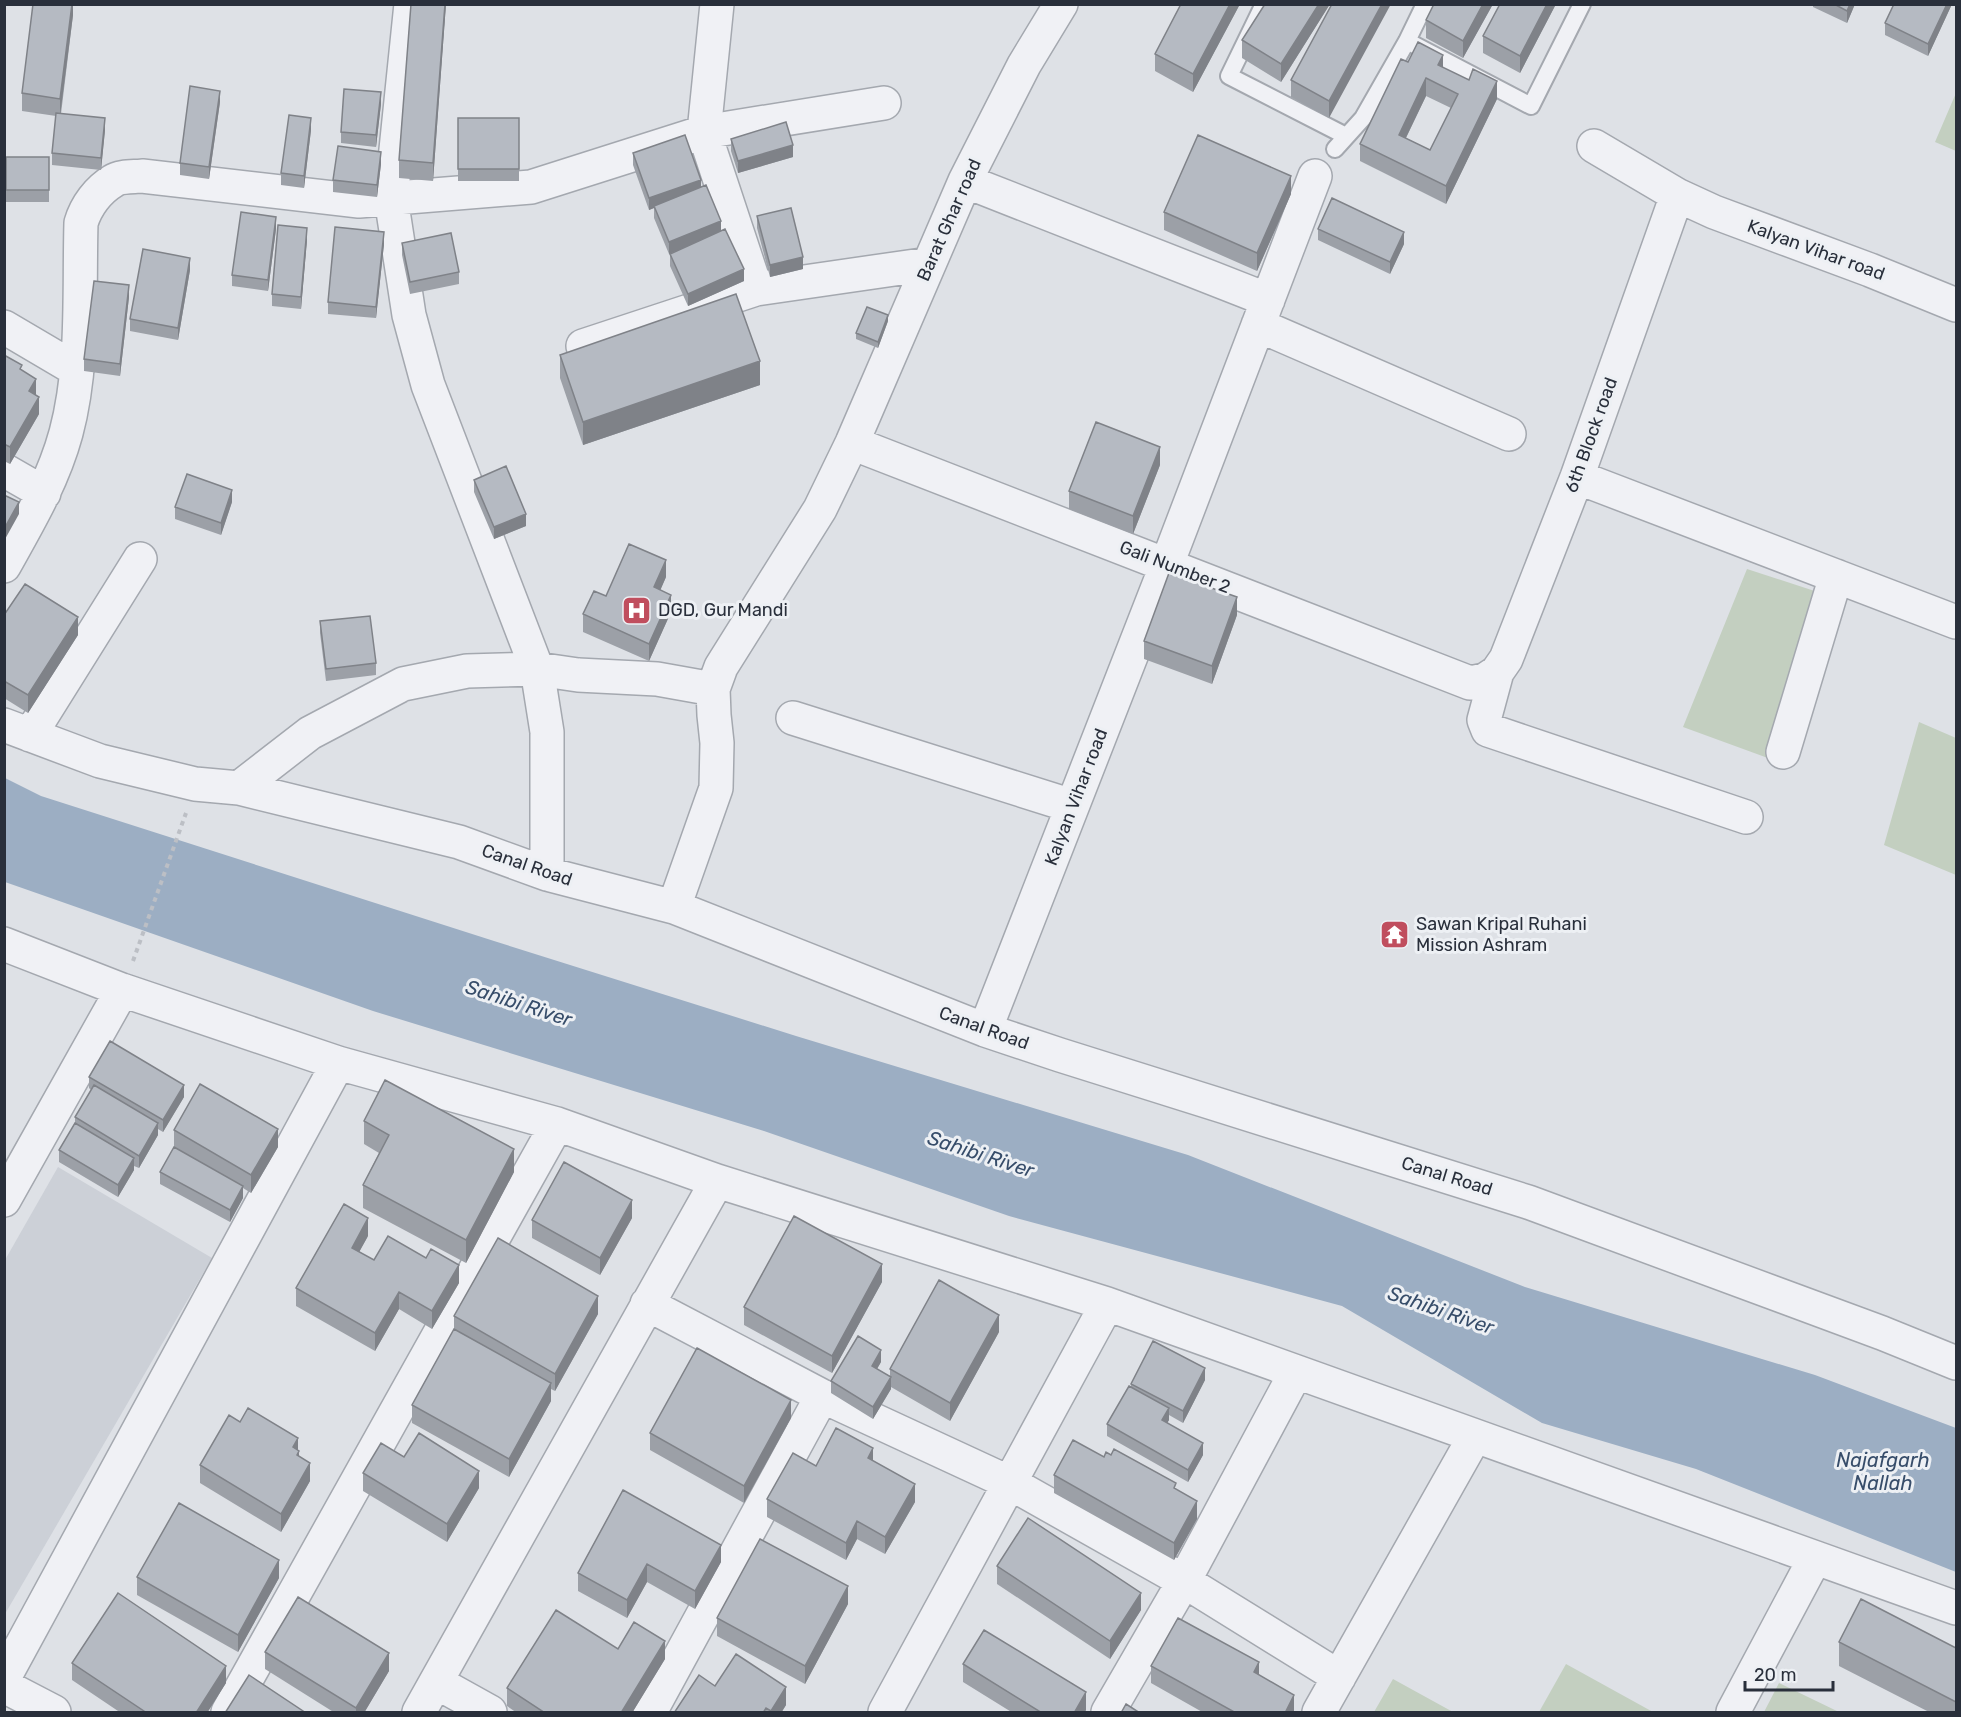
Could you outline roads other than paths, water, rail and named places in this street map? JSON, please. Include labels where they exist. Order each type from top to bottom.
[{"type":"street","points":[[411,4],[391,198],[409,315],[428,386],[537,669],[547,732],[547,874]]},
{"type":"street","points":[[717,4],[704,132],[756,289]]},
{"type":"street","name":"Barat Ghar road","points":[[713,689],[721,667],[820,509],[852,443],[965,181],[1024,65],[1061,4]]},
{"type":"street","points":[[4,566],[44,493],[66,433],[77,370],[81,223],[95,197],[115,180],[142,176],[359,201],[531,187],[704,132],[884,104]]},
{"type":"street","name":"Kalyan Vihar road","points":[[1594,146],[1677,195],[1714,212],[1870,270],[1956,305]]},
{"type":"street","points":[[1167,564],[1315,176]]},
{"type":"street","points":[[965,181],[1263,312],[1509,434]]},
{"type":"street","name":"6th Block road","points":[[1677,195],[1577,477],[1506,659],[1497,672],[1484,720],[1488,730],[1746,816]]},
{"type":"street","points":[[583,346],[756,289],[929,264]]},
{"type":"street","points":[[4,327],[77,370]]},
{"type":"street","name":"Gali Number 2","points":[[852,443],[1470,683],[1485,680],[1497,672]]},
{"type":"street","points":[[4,470],[44,493]]},
{"type":"street","points":[[1577,477],[1956,622]]},
{"type":"street","points":[[17,730],[140,559]]},
{"type":"street","name":"Kalyan Vihar road","points":[[985,1030],[1167,564]]},
{"type":"street","points":[[1783,752],[1836,576]]},
{"type":"street","points":[[239,788],[310,733],[403,684],[467,671],[537,669],[578,675],[657,679],[713,689],[717,743],[716,788],[674,907]]},
{"type":"street","points":[[793,718],[1072,806]]},
{"type":"street","name":"Canal Road","points":[[17,730],[100,761],[195,784],[239,788],[459,842],[547,874],[674,907],[985,1030],[1528,1202],[1882,1333],[1956,1363]]},
{"type":"street","points":[[4,944],[122,990],[338,1063],[557,1124],[717,1181],[1107,1304],[1956,1608]]},
{"type":"street","points":[[4,1200],[15,1154],[122,990]]},
{"type":"street","points":[[4,1677],[338,1063]]},
{"type":"street","points":[[228,1713],[557,1124]]},
{"type":"street","points":[[419,1713],[717,1181]]},
{"type":"street","points":[[648,1304],[822,1396],[1010,1483],[1184,1581],[1339,1677]]},
{"type":"street","points":[[885,1713],[1107,1304]]},
{"type":"street","points":[[1108,1713],[1184,1581],[1296,1372]]},
{"type":"street","points":[[650,1713],[822,1396]]},
{"type":"street","points":[[1320,1713],[1475,1436]]},
{"type":"street","points":[[1733,1713],[1815,1558]]},
{"type":"street","points":[[436,1682],[490,1713]]},
{"type":"street","points":[[4,1686],[54,1713]]},
{"type":"lane","points":[[1264,4],[1229,76],[1341,143],[1363,118],[1407,41],[1425,4]]},
{"type":"lane","points":[[1407,41],[1531,106],[1582,4]]},
{"type":"water","name":"Najafgarh Nallah","points":[[5,778],[41,796],[494,941],[1188,1155],[1525,1287],[1815,1375],[1956,1428],[1956,1572],[1696,1469],[1542,1423],[1342,1306],[1009,1216],[764,1131],[373,1011],[5,882]]},
{"type":"place","name":"DGD, Gur Mandi","points":[[637,610]]},
{"type":"place","name":"Sawan Kripal Ruhani Mission Ashram","points":[[1395,934]]},
{"type":"water label","name":"Sahibi River","points":[[519,1003]]},
{"type":"water label","name":"Sahibi River","points":[[981,1154]]},
{"type":"water label","name":"Sahibi River","points":[[1441,1310]]}]
